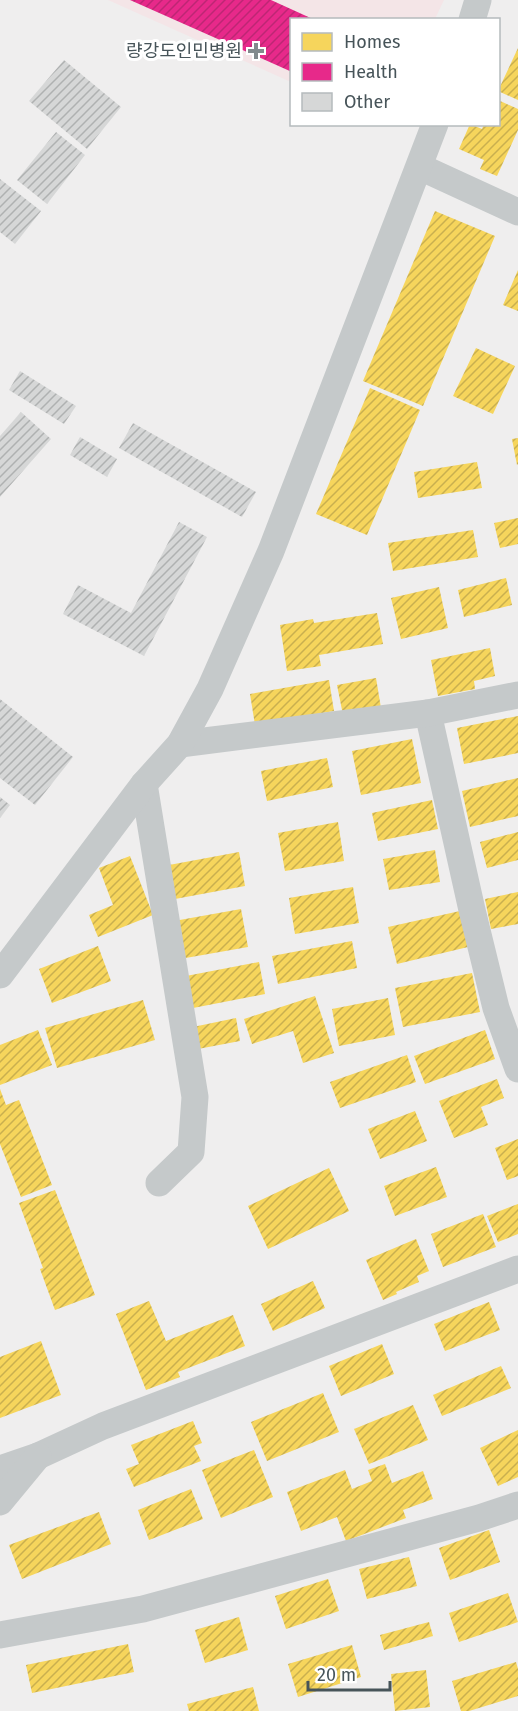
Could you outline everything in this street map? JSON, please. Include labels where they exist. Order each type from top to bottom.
[{"type":"street","points":[[473,18],[478,0]]},
{"type":"street","points":[[0,975],[144,784],[180,744],[210,689],[271,551],[434,126]]},
{"type":"street","points":[[420,167],[518,212]]},
{"type":"street","points":[[180,744],[428,713],[518,695]]},
{"type":"street","points":[[428,713],[496,1008],[518,1069]]},
{"type":"street","points":[[144,784],[195,1097],[191,1152],[159,1183]]},
{"type":"street","points":[[0,1469],[38,1456],[104,1426],[518,1269]]},
{"type":"street","points":[[0,1502],[38,1456]]},
{"type":"street","points":[[0,1635],[143,1610],[479,1518],[518,1505]]},
{"type":"shaded area","name":"량강도인민병원","points":[[108,0],[444,0],[435,18],[290,18],[290,82]]},
{"type":"building: Homes","points":[[518,48],[518,100],[500,92],[500,87]]},
{"type":"building: Homes","points":[[500,101],[518,109],[518,130],[497,176],[480,169],[484,160],[459,149],[469,126],[482,129],[483,126],[500,126]]},
{"type":"building: Homes","points":[[435,211],[495,236],[423,406],[363,381]]},
{"type":"building: Homes","points":[[518,270],[518,311],[503,305]]},
{"type":"building: Homes","points":[[476,348],[515,366],[493,414],[453,396]]},
{"type":"building: Homes","points":[[370,388],[420,410],[367,535],[316,514]]},
{"type":"building: Homes","points":[[518,438],[518,464],[517,465],[512,439]]},
{"type":"building: Homes","points":[[477,462],[482,488],[418,498],[414,472]]},
{"type":"building: Homes","points":[[518,518],[518,544],[500,548],[494,523]]},
{"type":"building: Homes","points":[[473,530],[478,557],[393,571],[388,543]]},
{"type":"building: Homes","points":[[506,578],[512,605],[464,617],[458,590]]},
{"type":"building: Homes","points":[[439,587],[448,628],[401,639],[391,598]]},
{"type":"building: Homes","points":[[377,613],[383,644],[319,655],[321,666],[287,671],[280,625],[313,619],[314,623]]},
{"type":"building: Homes","points":[[490,648],[495,676],[474,681],[475,689],[438,696],[431,660]]},
{"type":"building: Homes","points":[[376,678],[381,708],[343,715],[337,685]]},
{"type":"building: Homes","points":[[329,680],[334,711],[255,725],[250,694]]},
{"type":"building: Homes","points":[[518,716],[518,753],[464,764],[457,728]]},
{"type":"building: Homes","points":[[412,739],[421,783],[361,795],[352,751]]},
{"type":"building: Homes","points":[[327,758],[333,787],[267,801],[261,771]]},
{"type":"building: Homes","points":[[518,778],[518,816],[470,827],[462,791]]},
{"type":"building: Homes","points":[[432,800],[438,829],[378,841],[372,813]]},
{"type":"building: Homes","points":[[338,822],[344,861],[285,871],[278,833]]},
{"type":"building: Homes","points":[[518,832],[518,860],[487,868],[480,842]]},
{"type":"building: Homes","points":[[435,850],[440,882],[389,890],[383,859]]},
{"type":"building: Homes","points":[[239,852],[245,886],[175,899],[169,865]]},
{"type":"building: Homes","points":[[130,856],[153,915],[98,937],[89,915],[113,905],[99,868]]},
{"type":"building: Homes","points":[[353,887],[359,923],[295,934],[289,898]]},
{"type":"building: Homes","points":[[518,892],[518,924],[491,929],[485,899]]},
{"type":"building: Homes","points":[[241,909],[248,947],[180,959],[174,921]]},
{"type":"building: Homes","points":[[460,911],[468,947],[397,964],[388,927]]},
{"type":"building: Homes","points":[[352,941],[357,968],[278,984],[272,956]]},
{"type":"building: Homes","points":[[98,946],[111,981],[52,1003],[39,969]]},
{"type":"building: Homes","points":[[259,962],[265,994],[193,1008],[186,976]]},
{"type":"building: Homes","points":[[472,973],[480,1012],[403,1027],[395,988]]},
{"type":"building: Homes","points":[[315,996],[334,1053],[303,1063],[293,1031],[252,1044],[244,1019]]},
{"type":"building: Homes","points":[[388,998],[395,1035],[339,1046],[332,1009]]},
{"type":"building: Homes","points":[[143,1000],[155,1040],[57,1068],[45,1028]]},
{"type":"building: Homes","points":[[236,1018],[240,1041],[198,1049],[193,1027]]},
{"type":"building: Homes","points":[[38,1030],[52,1065],[0,1085],[0,1045]]},
{"type":"building: Homes","points":[[485,1030],[495,1059],[425,1084],[414,1056]]},
{"type":"building: Homes","points":[[407,1055],[416,1082],[340,1108],[330,1082]]},
{"type":"building: Homes","points":[[497,1079],[504,1098],[481,1107],[488,1125],[454,1138],[439,1101]]},
{"type":"building: Homes","points":[[0,1089],[6,1105],[19,1100],[52,1185],[21,1197],[0,1144]]},
{"type":"building: Homes","points":[[415,1111],[427,1141],[380,1159],[368,1129]]},
{"type":"building: Homes","points":[[518,1139],[518,1176],[507,1180],[495,1148]]},
{"type":"building: Homes","points":[[436,1167],[447,1197],[395,1216],[384,1186]]},
{"type":"building: Homes","points":[[329,1168],[349,1211],[268,1249],[248,1206]]},
{"type":"building: Homes","points":[[55,1190],[95,1295],[55,1310],[40,1269],[43,1268],[19,1203]]},
{"type":"building: Homes","points":[[518,1204],[518,1234],[498,1242],[487,1216]]},
{"type":"building: Homes","points":[[483,1214],[496,1247],[443,1267],[431,1234]]},
{"type":"building: Homes","points":[[416,1239],[429,1271],[417,1276],[419,1282],[383,1300],[366,1260]]},
{"type":"building: Homes","points":[[313,1281],[325,1308],[273,1331],[261,1304]]},
{"type":"building: Homes","points":[[149,1301],[166,1341],[233,1315],[245,1346],[178,1372],[180,1377],[146,1390],[116,1314]]},
{"type":"building: Homes","points":[[489,1302],[500,1330],[445,1351],[434,1324]]},
{"type":"building: Homes","points":[[41,1341],[61,1395],[0,1418],[0,1357]]},
{"type":"building: Homes","points":[[382,1344],[394,1374],[341,1396],[329,1366]]},
{"type":"building: Homes","points":[[501,1366],[511,1388],[442,1416],[433,1395]]},
{"type":"building: Homes","points":[[323,1393],[339,1432],[267,1461],[251,1422]]},
{"type":"building: Homes","points":[[413,1405],[428,1440],[369,1464],[354,1429]]},
{"type":"building: Homes","points":[[193,1421],[202,1443],[194,1446],[201,1461],[134,1487],[126,1469],[139,1464],[131,1445]]},
{"type":"building: Homes","points":[[518,1430],[518,1477],[498,1486],[480,1448]]},
{"type":"building: Homes","points":[[254,1450],[273,1497],[221,1518],[202,1470]]},
{"type":"building: Homes","points":[[385,1464],[392,1483],[423,1471],[433,1499],[403,1510],[406,1518],[346,1541],[337,1517],[301,1531],[287,1492],[345,1470],[352,1489],[372,1481],[368,1470]]},
{"type":"building: Homes","points":[[191,1489],[203,1519],[149,1540],[138,1510]]},
{"type":"building: Homes","points":[[99,1512],[111,1544],[22,1579],[9,1545]]},
{"type":"building: Homes","points":[[489,1530],[500,1562],[450,1580],[439,1548]]},
{"type":"building: Homes","points":[[409,1557],[417,1586],[367,1599],[359,1569]]},
{"type":"building: Homes","points":[[328,1579],[339,1611],[286,1629],[275,1596]]},
{"type":"building: Homes","points":[[508,1593],[518,1622],[459,1642],[449,1613]]},
{"type":"building: Homes","points":[[239,1617],[248,1650],[205,1663],[195,1630]]},
{"type":"building: Homes","points":[[429,1622],[433,1636],[384,1650],[380,1635]]},
{"type":"building: Homes","points":[[128,1644],[134,1672],[32,1693],[26,1665]]},
{"type":"building: Homes","points":[[352,1645],[361,1677],[298,1697],[288,1664]]},
{"type":"building: Homes","points":[[516,1662],[518,1696],[469,1711],[461,1711],[452,1681]]},
{"type":"building: Homes","points":[[426,1670],[430,1707],[395,1711],[391,1674]]},
{"type":"building: Homes","points":[[253,1687],[259,1711],[189,1711],[187,1704]]},
{"type":"building: Health","points":[[130,0],[271,0],[311,18],[290,18],[290,71]]},
{"type":"building: Other","points":[[64,60],[121,107],[87,149],[29,101]]},
{"type":"building: Other","points":[[56,132],[85,155],[47,204],[17,180]]},
{"type":"building: Other","points":[[0,179],[41,211],[15,244],[0,232]]},
{"type":"building: Other","points":[[20,371],[76,406],[64,424],[9,390]]},
{"type":"building: Other","points":[[21,412],[51,439],[0,497],[0,436]]},
{"type":"building: Other","points":[[133,423],[256,492],[242,517],[119,448]]},
{"type":"building: Other","points":[[80,437],[117,459],[107,477],[70,455]]},
{"type":"building: Other","points":[[179,522],[207,537],[144,656],[63,614],[78,585],[131,613]]},
{"type":"building: Other","points":[[0,699],[73,757],[35,805],[0,778]]},
{"type":"building: Other","points":[[0,797],[10,805],[0,818]]},
{"type":"place","name":"량강도인민병원","points":[[256,51]]}]
